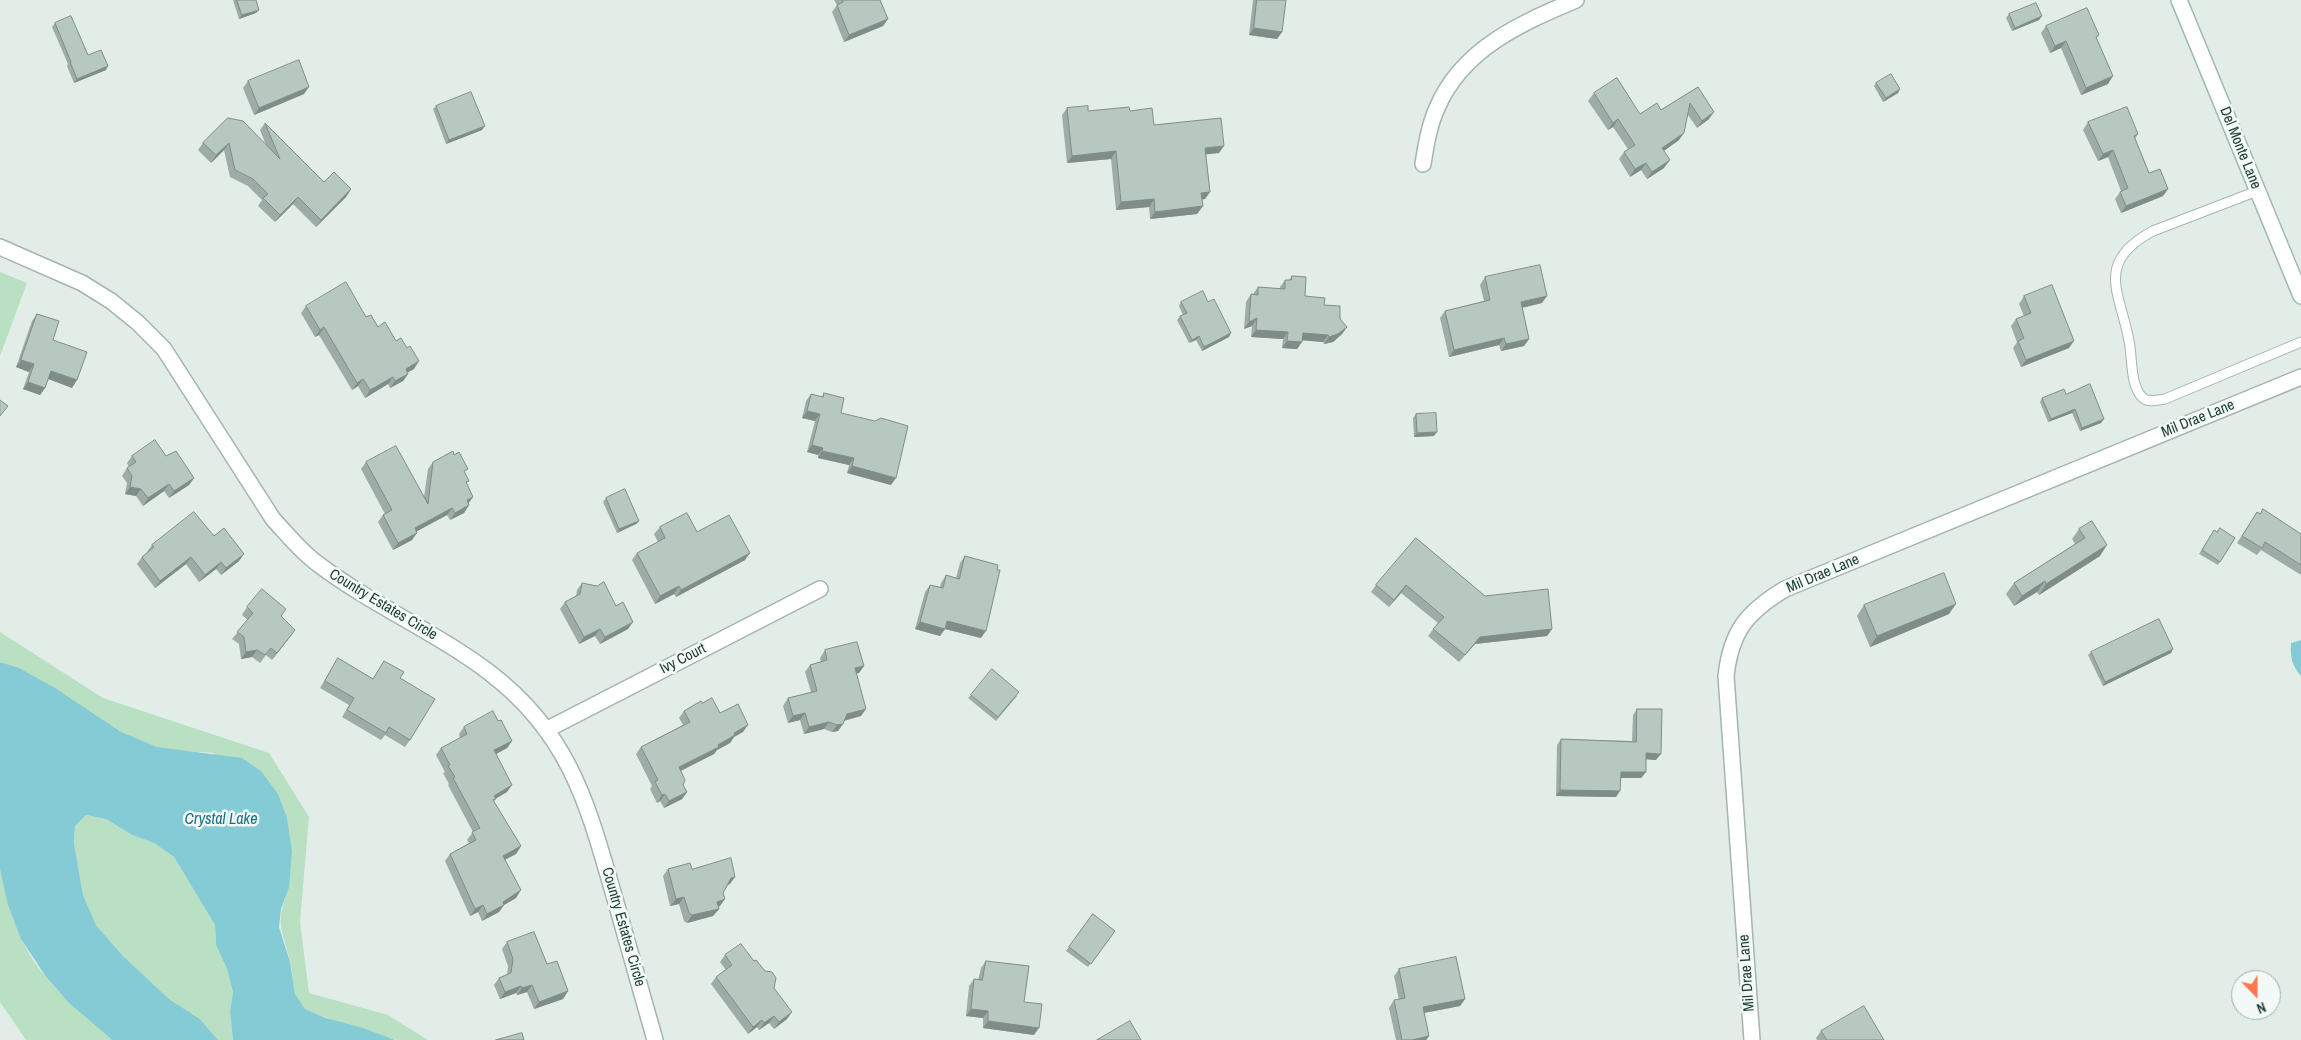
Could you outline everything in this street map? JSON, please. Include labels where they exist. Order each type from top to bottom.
[{"type":"street","points":[[1423,164],[1429,130],[1437,107],[1452,82],[1472,58],[1499,36],[1528,19],[1576,0]]},
{"type":"street","name":"Del Monte Lane","points":[[2179,0],[2301,296]]},
{"type":"street","name":"Country Estates Circle","points":[[0,247],[82,283],[111,301],[137,322],[164,349],[273,519],[294,542],[317,564],[455,649],[489,672],[518,696],[564,754],[580,786],[593,822],[655,1040]]},
{"type":"street","name":"Mil Drae Lane","points":[[1752,1040],[1726,676],[1728,653],[1734,638],[1746,620],[1761,604],[1785,589],[2301,377]]},
{"type":"street","name":"Ivy Court","points":[[546,730],[820,589]]},
{"type":"lane","points":[[2257,191],[2153,231],[2142,237],[2120,259],[2115,283],[2119,307],[2131,349],[2130,363],[2139,393],[2144,399],[2152,402],[2165,399],[2301,342]]},
{"type":"green space","points":[[0,272],[27,283],[0,356]]},
{"type":"green space","points":[[0,632],[103,698],[269,753],[309,817],[300,922],[309,993],[388,1015],[428,1040],[391,1039],[304,1008],[295,992],[281,925],[282,910],[289,888],[213,753],[161,749],[134,739],[115,729],[40,680],[0,662]]},
{"type":"green space","points":[[86,815],[106,819],[132,835],[154,843],[174,857],[215,925],[216,945],[227,969],[233,992],[230,1012],[233,1040],[218,1040],[200,1019],[169,999],[123,956],[96,925],[83,895],[74,843],[75,826]]},
{"type":"green space","points":[[0,869],[7,886],[21,938],[38,967],[61,994],[112,1040],[26,1040],[0,1002]]},
{"type":"water","points":[[2301,640],[2301,676],[2291,657],[2291,643]]},
{"type":"water","name":"Crystal Lake","points":[[0,662],[19,668],[55,688],[121,732],[157,747],[242,758],[261,771],[278,794],[287,818],[292,852],[289,888],[281,909],[279,927],[290,962],[295,994],[305,1009],[326,1018],[363,1028],[395,1040],[233,1040],[230,1012],[233,992],[227,969],[216,945],[215,925],[174,857],[154,843],[132,835],[106,819],[86,815],[75,826],[74,843],[83,895],[96,925],[123,956],[169,999],[200,1019],[218,1040],[112,1040],[69,1003],[46,977],[21,939],[8,905],[0,869]]},
{"type":"building","points":[[237,0],[256,0],[259,10],[242,15]]},
{"type":"building","points":[[842,0],[880,0],[888,19],[849,35],[837,5],[843,2]]},
{"type":"building","points":[[1257,0],[1286,0],[1282,32],[1254,28]]},
{"type":"building","points":[[2036,3],[2042,16],[2015,28],[2009,14]]},
{"type":"building","points":[[2087,8],[2099,35],[2096,37],[2113,76],[2086,88],[2066,41],[2055,46],[2046,26]]},
{"type":"building","points":[[71,16],[88,55],[101,50],[108,66],[77,79],[55,23]]},
{"type":"building","points":[[299,60],[309,87],[259,108],[248,81]]},
{"type":"building","points":[[1891,74],[1900,89],[1886,98],[1876,83]]},
{"type":"building","points":[[1617,78],[1640,114],[1657,103],[1661,110],[1698,87],[1714,112],[1702,121],[1690,103],[1684,133],[1662,148],[1670,160],[1652,172],[1646,163],[1635,169],[1624,152],[1635,145],[1618,119],[1613,123],[1594,93]]},
{"type":"building","points":[[471,92],[485,126],[449,140],[436,106]]},
{"type":"building","points":[[1088,106],[1088,111],[1129,107],[1130,111],[1152,108],[1154,125],[1221,118],[1224,146],[1205,148],[1210,192],[1201,193],[1203,206],[1155,212],[1154,199],[1121,202],[1116,151],[1072,156],[1067,108]]},
{"type":"building","points":[[2127,107],[2138,134],[2134,136],[2149,173],[2160,169],[2168,189],[2126,206],[2120,192],[2128,188],[2113,150],[2103,154],[2088,122]]},
{"type":"building","points":[[228,118],[243,121],[280,159],[265,123],[324,182],[334,172],[351,189],[321,220],[298,197],[280,215],[263,198],[268,194],[253,179],[235,170],[229,143],[216,155],[203,143]]},
{"type":"building","points":[[1540,265],[1547,296],[1521,302],[1529,339],[1506,344],[1504,338],[1454,350],[1445,311],[1490,300],[1485,277]]},
{"type":"building","points":[[1292,276],[1306,277],[1305,296],[1325,298],[1324,305],[1340,306],[1340,319],[1347,327],[1338,334],[1329,337],[1328,335],[1303,333],[1302,342],[1287,341],[1288,332],[1256,330],[1257,318],[1249,322],[1251,294],[1258,295],[1258,287],[1285,289],[1285,280],[1291,280]]},
{"type":"building","points":[[346,282],[366,317],[371,315],[378,327],[385,322],[396,341],[401,338],[407,348],[410,346],[419,361],[406,369],[408,374],[395,381],[393,377],[370,390],[363,379],[357,383],[324,327],[320,330],[306,306]]},
{"type":"building","points":[[2052,285],[2074,341],[2026,360],[2018,341],[2024,338],[2016,319],[2031,313],[2024,296]]},
{"type":"building","points":[[1203,291],[1208,302],[1214,299],[1231,333],[1204,347],[1199,336],[1192,340],[1180,316],[1187,313],[1181,302]]},
{"type":"building","points":[[37,314],[59,321],[53,340],[87,352],[77,380],[51,371],[45,388],[28,382],[34,364],[21,360]]},
{"type":"building","points":[[2090,384],[2104,419],[2082,428],[2075,409],[2051,419],[2042,398],[2064,389],[2066,394]]},
{"type":"building","points":[[824,393],[844,398],[841,413],[875,421],[881,418],[908,426],[896,478],[852,466],[854,458],[822,451],[823,448],[812,445],[820,414],[807,411],[811,394],[823,397]]},
{"type":"building","points":[[0,400],[8,406],[0,416]]},
{"type":"building","points":[[1436,413],[1437,432],[1417,433],[1416,414]]},
{"type":"building","points":[[155,440],[166,456],[176,451],[194,478],[174,491],[169,484],[148,498],[141,489],[130,487],[132,476],[127,468],[136,462],[132,456]]},
{"type":"building","points":[[396,446],[428,504],[433,462],[453,451],[454,455],[459,452],[468,469],[464,471],[469,481],[466,482],[473,497],[467,500],[469,505],[455,513],[452,508],[415,528],[417,533],[398,543],[383,515],[392,510],[366,462]]},
{"type":"building","points":[[625,489],[639,521],[619,529],[606,498]]},
{"type":"building","points":[[2263,509],[2301,534],[2301,565],[2265,542],[2262,548],[2242,536],[2257,512],[2260,514]]},
{"type":"building","points":[[194,512],[214,536],[224,528],[244,554],[226,568],[221,562],[205,575],[191,557],[160,581],[142,557],[154,547],[152,545]]},
{"type":"building","points":[[687,513],[697,532],[729,515],[750,553],[681,590],[679,586],[660,596],[637,553],[665,538],[660,527]]},
{"type":"building","points":[[2092,521],[2107,545],[2046,584],[2045,581],[2022,596],[2014,583],[2085,538],[2079,529]]},
{"type":"building","points":[[2220,528],[2235,538],[2220,562],[2202,550],[2214,530],[2217,532]]},
{"type":"building","points":[[1416,538],[1485,596],[1548,589],[1552,629],[1480,637],[1465,655],[1433,629],[1444,617],[1406,585],[1394,600],[1376,585]]},
{"type":"building","points":[[965,556],[998,565],[997,570],[1000,570],[986,631],[947,621],[945,629],[920,622],[930,585],[943,588],[946,575],[959,579]]},
{"type":"building","points":[[1944,573],[1956,604],[1877,636],[1864,605]]},
{"type":"building","points":[[604,582],[616,606],[623,602],[633,622],[605,637],[600,629],[584,637],[565,602],[580,594],[582,583],[597,586]]},
{"type":"building","points":[[262,589],[286,609],[281,616],[295,630],[277,653],[271,648],[265,655],[257,650],[246,652],[244,637],[237,632],[253,613],[247,607]]},
{"type":"building","points":[[2159,619],[2173,649],[2105,682],[2091,652]]},
{"type":"building","points":[[857,642],[864,666],[855,668],[866,709],[847,714],[843,724],[837,725],[829,722],[809,727],[805,713],[793,716],[788,698],[817,691],[810,665],[827,660],[825,650]]},
{"type":"building","points":[[338,658],[373,679],[384,661],[404,672],[400,678],[435,699],[410,740],[389,727],[386,733],[347,710],[354,698],[325,681]]},
{"type":"building","points":[[992,669],[1019,692],[998,717],[971,695]]},
{"type":"building","points":[[712,698],[720,713],[738,704],[748,725],[718,745],[719,747],[679,767],[685,780],[683,785],[687,792],[669,801],[665,794],[662,795],[655,782],[658,780],[641,747],[690,722],[684,711],[701,701],[702,703]]},
{"type":"building","points":[[1637,709],[1662,709],[1661,754],[1646,753],[1646,772],[1621,772],[1620,791],[1560,790],[1561,739],[1636,742]]},
{"type":"building","points":[[493,711],[498,721],[501,720],[512,741],[494,750],[512,785],[494,796],[496,799],[493,800],[521,846],[503,856],[521,890],[503,902],[504,905],[487,914],[483,905],[475,909],[450,854],[476,840],[472,832],[480,828],[453,778],[455,777],[448,766],[450,765],[441,748],[467,734],[464,727]]},
{"type":"building","points":[[731,858],[735,877],[731,878],[723,893],[725,899],[717,902],[719,909],[692,915],[689,913],[684,897],[676,899],[668,869],[690,863],[692,869]]},
{"type":"building","points":[[1093,914],[1115,931],[1091,964],[1069,947]]},
{"type":"building","points":[[534,932],[547,964],[557,961],[568,991],[539,1002],[532,985],[522,988],[521,986],[505,992],[499,978],[511,973],[513,959],[507,942]]},
{"type":"building","points":[[741,944],[754,961],[756,960],[765,971],[772,972],[776,978],[774,988],[792,1012],[779,1022],[774,1016],[764,1023],[762,1020],[753,1027],[716,977],[732,965],[725,955]]},
{"type":"building","points":[[1456,957],[1465,999],[1423,1007],[1429,1036],[1402,1040],[1394,1000],[1405,998],[1399,969]]},
{"type":"building","points":[[986,961],[1029,966],[1024,1002],[1042,1004],[1039,1028],[988,1021],[988,1011],[971,1009],[974,979],[982,980]]},
{"type":"building","points":[[1864,1006],[1884,1040],[1827,1040],[1821,1031]]},
{"type":"building","points":[[1130,1021],[1141,1040],[1097,1040]]},
{"type":"building","points":[[522,1033],[524,1040],[496,1040]]}]
